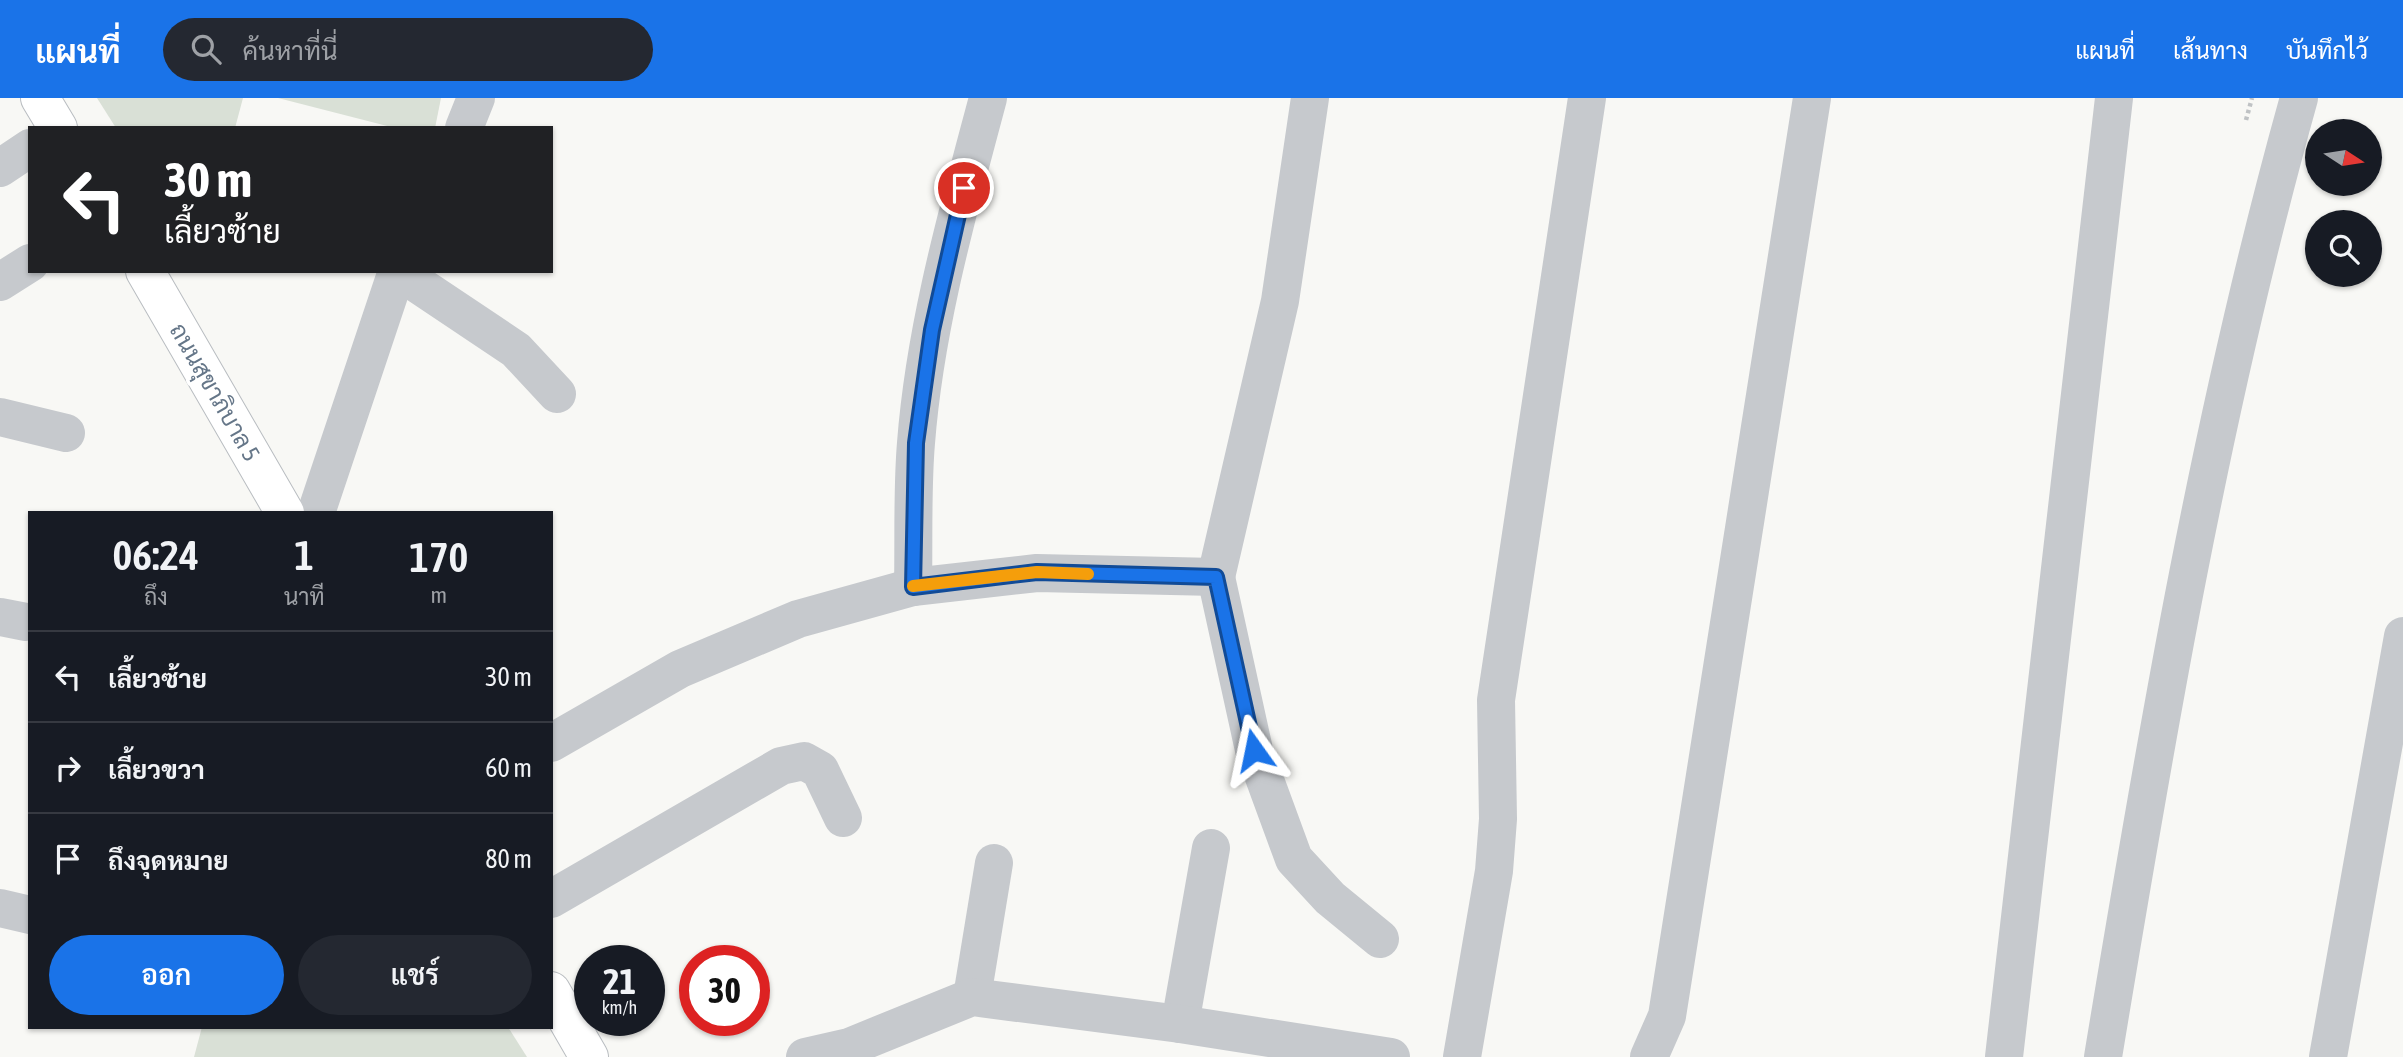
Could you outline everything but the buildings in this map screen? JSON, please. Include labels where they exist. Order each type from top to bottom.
[{"type":"main road","points":[[40,98],[57,126]]},
{"type":"main road","name":"ถนนสุขาภิบาล 5","points":[[146,273],[284,511]]},
{"type":"main road","points":[[553,994],[589,1057]]},
{"type":"street","points":[[465,126],[476,98]]},
{"type":"street","points":[[913,587],[916,443],[932,330],[953,234],[988,98]]},
{"type":"street","points":[[1310,98],[1280,301],[1216,577],[1254,750],[1294,859],[1330,898],[1380,939]]},
{"type":"street","points":[[1462,1057],[1494,871],[1498,819],[1496,700],[1587,98]]},
{"type":"street","points":[[1649,1057],[1667,1016],[1812,98]]},
{"type":"street","points":[[2004,1057],[2114,98]]},
{"type":"street","points":[[2103,1057],[2144,806],[2224,404],[2299,98]]},
{"type":"street","points":[[0,168],[28,149]]},
{"type":"street","points":[[0,282],[28,264]]},
{"type":"street","points":[[317,511],[397,273]]},
{"type":"street","points":[[401,273],[516,350],[557,394]]},
{"type":"street","points":[[0,417],[66,433]]},
{"type":"street","points":[[553,742],[691,664],[798,618],[913,587],[1037,572],[1216,577]]},
{"type":"street","points":[[2328,1057],[2403,636]]},
{"type":"street","points":[[553,898],[781,766],[804,761],[820,770],[843,818]]},
{"type":"street","points":[[1180,1024],[1211,848]]},
{"type":"street","points":[[972,997],[994,863]]},
{"type":"street","points":[[0,908],[28,915]]},
{"type":"street","points":[[805,1057],[845,1052],[972,997],[1180,1024],[1391,1057]]},
{"type":"path","points":[[2246,120],[2252,98]]},
{"type":"shaded area","points":[[97,98],[243,98],[236,126],[115,126]]},
{"type":"shaded area","points":[[278,98],[441,98],[435,126],[387,126]]},
{"type":"shaded area","points":[[201,1029],[509,1029],[527,1057],[194,1057]]},
{"type":"slow traffic","points":[[913,586],[1037,572],[1088,574]]},
{"type":"route","points":[[964,188],[932,330],[916,443],[913,587],[1037,572],[1216,577],[1254,750]]}]
